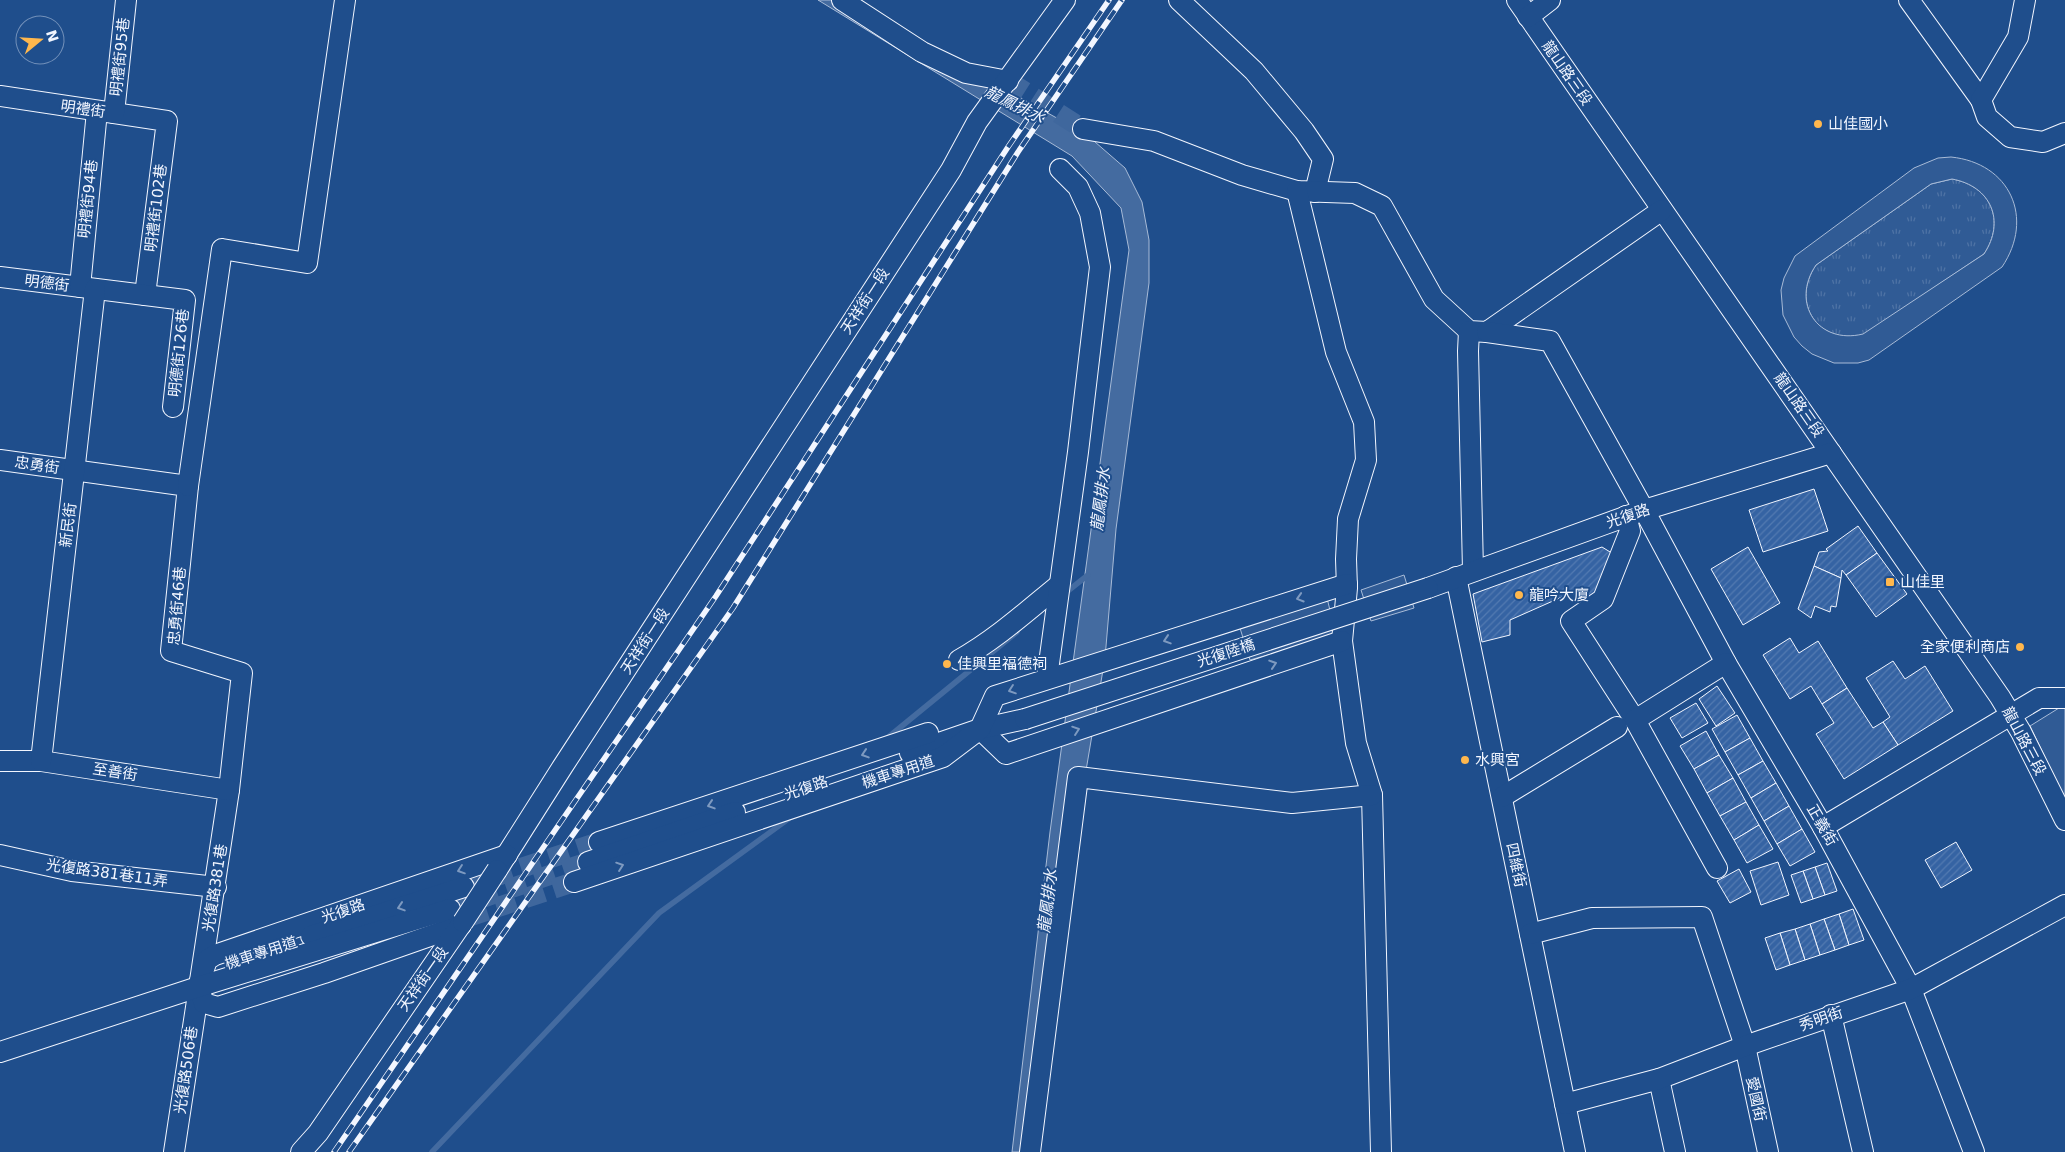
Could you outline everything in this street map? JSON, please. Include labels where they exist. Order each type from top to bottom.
[{"type":"street","name":"明禮街95巷","points":[[105,112],[126,0]]},
{"type":"street","points":[[74,470],[188,486],[222,249],[307,263],[345,0]]},
{"type":"street","points":[[842,0],[922,52],[966,73],[1008,81],[1065,0]]},
{"type":"street","points":[[1179,0],[1254,70],[1304,131],[1323,159],[1306,192],[1336,352],[1364,422],[1366,460],[1348,519],[1347,584],[1342,641],[1356,744],[1372,795],[1381,1152]]},
{"type":"street","name":"龍山路三段","points":[[1517,0],[2011,713],[2065,820]]},
{"type":"street","points":[[1528,16],[1550,0]]},
{"type":"street","points":[[1910,0],[1981,100],[1987,117],[2010,137],[2043,142],[2065,133]]},
{"type":"street","points":[[1981,100],[2018,37],[2025,0]]},
{"type":"street","name":"天祥街一段","points":[[301,1152],[318,1133],[453,920],[502,862],[951,170],[977,122],[1008,81]]},
{"type":"street","name":"明禮街","points":[[0,96],[167,121]]},
{"type":"street","name":"明禮街94巷","points":[[87,288],[105,112]]},
{"type":"street","name":"明禮街102巷","points":[[145,295],[167,121]]},
{"type":"street","points":[[1083,129],[1154,142],[1242,175],[1306,192],[1356,193],[1382,206],[1434,299],[1478,331],[1662,210]]},
{"type":"street","points":[[1052,677],[1059,585],[1100,267],[1090,212],[1078,187],[1060,169]]},
{"type":"street","name":"明德街","points":[[0,277],[87,288]]},
{"type":"street","name":"明德街126巷","points":[[87,288],[185,300],[173,407]]},
{"type":"street","name":"新民街","points":[[41,761],[74,470],[87,288]]},
{"type":"street","name":"正義街","points":[[1478,331],[1550,341],[1635,513],[1823,826],[1911,989],[1974,1152]]},
{"type":"street","name":"四維街","points":[[1478,331],[1468,351],[1464,574],[1502,797],[1575,1152]]},
{"type":"street","name":"光復路","points":[[1428,588],[1635,513],[1832,453]]},
{"type":"street","name":"忠勇街","points":[[0,460],[74,470]]},
{"type":"street","name":"忠勇街46巷","points":[[188,486],[171,651],[242,673],[230,790]]},
{"type":"street","points":[[1635,513],[1630,531],[1603,599],[1571,621],[1626,724],[1717,868]]},
{"type":"street","points":[[1342,641],[1006,754],[980,729],[995,696],[1213,625],[1347,584]]},
{"type":"street","points":[[959,660],[998,634],[1059,585]]},
{"type":"street","name":"光復陸橋","points":[[1025,718],[1428,588]]},
{"type":"street","points":[[1502,797],[1726,663]]},
{"type":"street","points":[[1823,826],[2065,681]]},
{"type":"street","points":[[2039,698],[2065,698]]},
{"type":"street","name":"光復路","points":[[588,862],[980,729],[1025,718]]},
{"type":"street","name":"機車專用道","points":[[599,842],[932,732],[980,729]]},
{"type":"street","name":"機車專用道","points":[[574,882],[943,757],[980,729]]},
{"type":"street","name":"至善街","points":[[0,761],[41,761],[230,790]]},
{"type":"street","points":[[1030,1152],[1078,777],[1292,803],[1372,795]]},
{"type":"street","name":"光復路381巷","points":[[198,987],[216,887],[230,790]]},
{"type":"street","name":"光復路381巷11弄","points":[[0,855],[72,871],[216,887]]},
{"type":"street","name":"光復路","points":[[198,987],[207,960],[215,955],[502,862]]},
{"type":"street","name":"機車專用道","points":[[198,987],[213,968],[464,886]]},
{"type":"street","name":"秀明街","points":[[1566,1104],[1659,1079],[1831,1015],[1911,989],[2065,905]]},
{"type":"street","name":"愛國街","points":[[1530,934],[1592,918],[1702,917],[1745,1046],[1768,1152]]},
{"type":"street","name":"光復路","points":[[0,1052],[198,987],[453,920]]},
{"type":"street","name":"光復路506巷","points":[[174,1152],[198,987]]},
{"type":"street","points":[[1831,1015],[1863,1152]]},
{"type":"street","points":[[1659,1079],[1675,1152]]},
{"type":"green space","points":[[1952,179],[1977,189],[1991,207],[1994,229],[1991,242],[1984,254],[1863,335],[1847,336],[1833,334],[1821,327],[1813,318],[1808,306],[1806,293],[1809,279],[1816,265],[1931,184]]},
{"type":"shaded area","points":[[1951,157],[1971,161],[1989,170],[2002,182],[2011,196],[2016,212],[2016,230],[2012,248],[2002,267],[1869,360],[1858,363],[1834,363],[1812,354],[1794,337],[1783,315],[1781,290],[1784,278],[1795,256],[1914,168],[1938,158]],"holes":[[[1952,179],[1977,189],[1985,197],[1991,207],[1994,218],[1991,242],[1984,254],[1863,334],[1847,336],[1833,333],[1821,327],[1813,318],[1808,306],[1806,293],[1809,279],[1816,265],[1931,184]]]},
{"type":"shaded area","points":[[1404,575],[1414,608],[1371,621],[1361,590]]},
{"type":"shaded area","points":[[1327,598],[1336,635],[1250,660],[1239,625]]},
{"type":"shaded area","points":[[2059,708],[2065,708],[2065,799],[2030,726]]},
{"type":"water","name":"龍鳳排水","points":[[818,0],[853,0],[914,38],[1087,135],[1125,168],[1142,202],[1149,240],[1149,283],[1116,529],[1105,658],[1078,818],[1030,1152],[1012,1152],[1050,832],[1129,250],[1121,208],[1072,156]]},
{"type":"building","points":[[1814,489],[1828,531],[1763,552],[1749,510]]},
{"type":"building","points":[[1858,526],[1877,553],[1846,575],[1842,570],[1841,578],[1814,566],[1819,552],[1828,551],[1826,549]]},
{"type":"building","name":"龍吟大廈","points":[[1602,547],[1615,555],[1596,597],[1587,600],[1571,593],[1510,620],[1510,635],[1482,642],[1473,594]]},
{"type":"building","points":[[1748,547],[1780,603],[1743,625],[1711,569]]},
{"type":"building","points":[[1877,553],[1907,594],[1876,617],[1846,575]]},
{"type":"building","points":[[1814,566],[1841,578],[1836,607],[1831,606],[1830,612],[1815,606],[1811,618],[1798,609]]},
{"type":"building","points":[[1790,638],[1799,653],[1818,641],[1847,688],[1822,704],[1811,686],[1790,699],[1763,655]]},
{"type":"building","points":[[1893,661],[1905,679],[1925,666],[1953,711],[1898,745],[1883,722],[1890,717],[1866,678]]},
{"type":"building","points":[[1717,686],[1735,713],[1716,726],[1699,699]]},
{"type":"building","points":[[1847,688],[1873,728],[1883,722],[1898,745],[1844,779],[1816,734],[1834,723],[1822,704]]},
{"type":"building","points":[[1696,703],[1708,723],[1682,738],[1670,718]]},
{"type":"building","points":[[1737,715],[1750,738],[1725,752],[1712,729]]},
{"type":"building","points":[[1706,731],[1719,755],[1694,769],[1680,746]]},
{"type":"building","points":[[1750,738],[1763,761],[1738,775],[1725,752]]},
{"type":"building","points":[[1719,755],[1733,778],[1707,793],[1694,769]]},
{"type":"building","points":[[1763,761],[1776,783],[1751,798],[1738,775]]},
{"type":"building","points":[[1733,778],[1746,802],[1720,816],[1707,793]]},
{"type":"building","points":[[1776,783],[1789,806],[1764,821],[1751,798]]},
{"type":"building","points":[[1746,802],[1759,825],[1734,840],[1720,816]]},
{"type":"building","points":[[1789,806],[1802,829],[1777,844],[1764,821]]},
{"type":"building","points":[[1759,825],[1773,849],[1747,863],[1734,840]]},
{"type":"building","points":[[1802,829],[1815,852],[1790,866],[1777,844]]},
{"type":"building","points":[[1956,842],[1972,870],[1941,888],[1925,860]]},
{"type":"building","points":[[1778,862],[1789,895],[1761,905],[1750,871]]},
{"type":"building","points":[[1827,863],[1837,891],[1825,895],[1815,867]]},
{"type":"building","points":[[1815,867],[1825,895],[1813,899],[1803,871]]},
{"type":"building","points":[[1739,869],[1751,892],[1730,903],[1717,881]]},
{"type":"building","points":[[1803,871],[1813,899],[1801,903],[1791,875]]},
{"type":"building","points":[[1853,909],[1864,940],[1849,945],[1839,914]]},
{"type":"building","points":[[1839,914],[1849,945],[1835,950],[1824,919]]},
{"type":"building","points":[[1824,919],[1835,950],[1820,955],[1810,924]]},
{"type":"building","points":[[1810,924],[1820,955],[1805,960],[1795,929]]},
{"type":"building","points":[[1795,929],[1805,960],[1790,965],[1780,933]]},
{"type":"building","points":[[1780,933],[1790,965],[1776,970],[1765,938]]},
{"type":"waterway","points":[[1064,594],[1088,575]]},
{"type":"waterway","points":[[886,739],[1017,632]]},
{"type":"waterway","points":[[432,1152],[659,913],[791,817]]},
{"type":"tunnel","points":[[1008,81],[1083,129]]},
{"type":"tunnel","points":[[464,887],[599,842]]},
{"type":"tunnel","points":[[450,909],[588,862]]},
{"type":"tunnel","points":[[468,917],[574,882]]},
{"type":"railway","points":[[334,1152],[716,596],[1008,147],[1109,0]]},
{"type":"railway","points":[[349,1152],[733,608],[1018,152],[1122,0]]},
{"type":"place","name":"山佳國小","points":[[1818,124]]},
{"type":"place","name":"山佳里","points":[[1890,582]]},
{"type":"place","name":"龍吟大廈","points":[[1519,595]]},
{"type":"place","name":"全家便利商店","points":[[2020,647]]},
{"type":"place","name":"佳興里福德祠","points":[[947,664]]},
{"type":"place","name":"水興宮","points":[[1465,760]]}]
